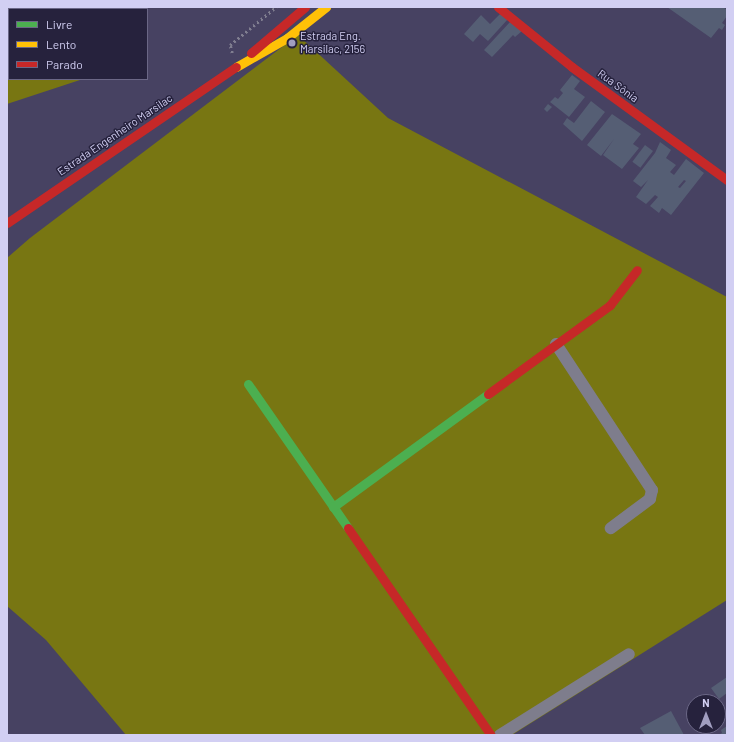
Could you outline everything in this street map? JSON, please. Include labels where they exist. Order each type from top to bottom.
[{"type":"street","name":"Estrada Engenheiro Marsilac","points":[[237,66],[305,7]]},
{"type":"street","name":"Estrada Engenheiro Marsilac","points":[[7,223],[237,66],[287,38],[326,7]]},
{"type":"street","name":"Rua Sônia","points":[[498,7],[572,67],[727,180]]},
{"type":"street","points":[[333,506],[610,305],[637,270]]},
{"type":"street","points":[[556,344],[652,490],[650,499],[611,528]]},
{"type":"street","points":[[248,384],[492,735]]},
{"type":"street","points":[[500,735],[629,654]]},
{"type":"path","points":[[237,66],[230,44],[276,7]]},
{"type":"shaded area","points":[[7,7],[120,8],[8,8],[8,80],[80,80],[7,104]]},
{"type":"shaded area","points":[[298,35],[388,118],[727,297],[727,600],[512,735],[126,735],[46,640],[7,606],[7,258],[30,238]]},
{"type":"building","points":[[667,7],[723,7],[727,10],[727,16],[722,23],[725,25],[722,30],[719,28],[711,38]]},
{"type":"building","points":[[501,13],[508,19],[488,41],[480,34],[473,42],[464,34],[481,15],[490,24]]},
{"type":"building","points":[[511,21],[522,31],[515,37],[513,35],[492,57],[484,50]]},
{"type":"building","points":[[572,75],[580,81],[574,89],[585,97],[569,117],[550,102],[555,97],[558,99],[563,93],[560,90]]},
{"type":"building","points":[[591,101],[605,112],[582,141],[563,124],[567,118],[574,123]]},
{"type":"building","points":[[548,104],[552,107],[547,112],[544,109]]},
{"type":"building","points":[[612,114],[641,134],[633,144],[639,148],[622,169],[603,155],[614,139],[601,156],[587,145]]},
{"type":"building","points":[[660,142],[671,150],[666,158],[676,165],[670,172],[674,175],[686,159],[704,173],[671,215],[662,208],[659,213],[650,206],[658,197],[655,195],[646,204],[636,197],[648,180],[641,187],[633,181],[655,153]],"holes":[[[684,180],[686,181],[680,188],[678,187]]]},
{"type":"building","points":[[645,145],[653,151],[640,168],[632,162]]},
{"type":"building","points":[[727,677],[727,693],[726,694],[715,694],[711,688]]},
{"type":"building","points":[[671,711],[684,735],[645,735],[640,728]]},
{"type":"building","points":[[727,726],[727,735],[718,735],[726,734]]},
{"type":"traffic: fast","points":[[248,384],[348,528]]},
{"type":"traffic: fast","points":[[333,507],[488,394]]},
{"type":"traffic: slow","points":[[236,67],[287,38],[326,7]]},
{"type":"traffic: jam","points":[[251,53],[305,7]]},
{"type":"traffic: jam","points":[[498,7],[572,67],[727,180]]},
{"type":"traffic: jam","points":[[7,223],[236,67]]},
{"type":"traffic: jam","points":[[488,394],[610,305],[637,270]]},
{"type":"traffic: jam","points":[[348,528],[491,735]]},
{"type":"place","name":"Estrada Eng. Marsilac, 2156","points":[[292,43]]}]
